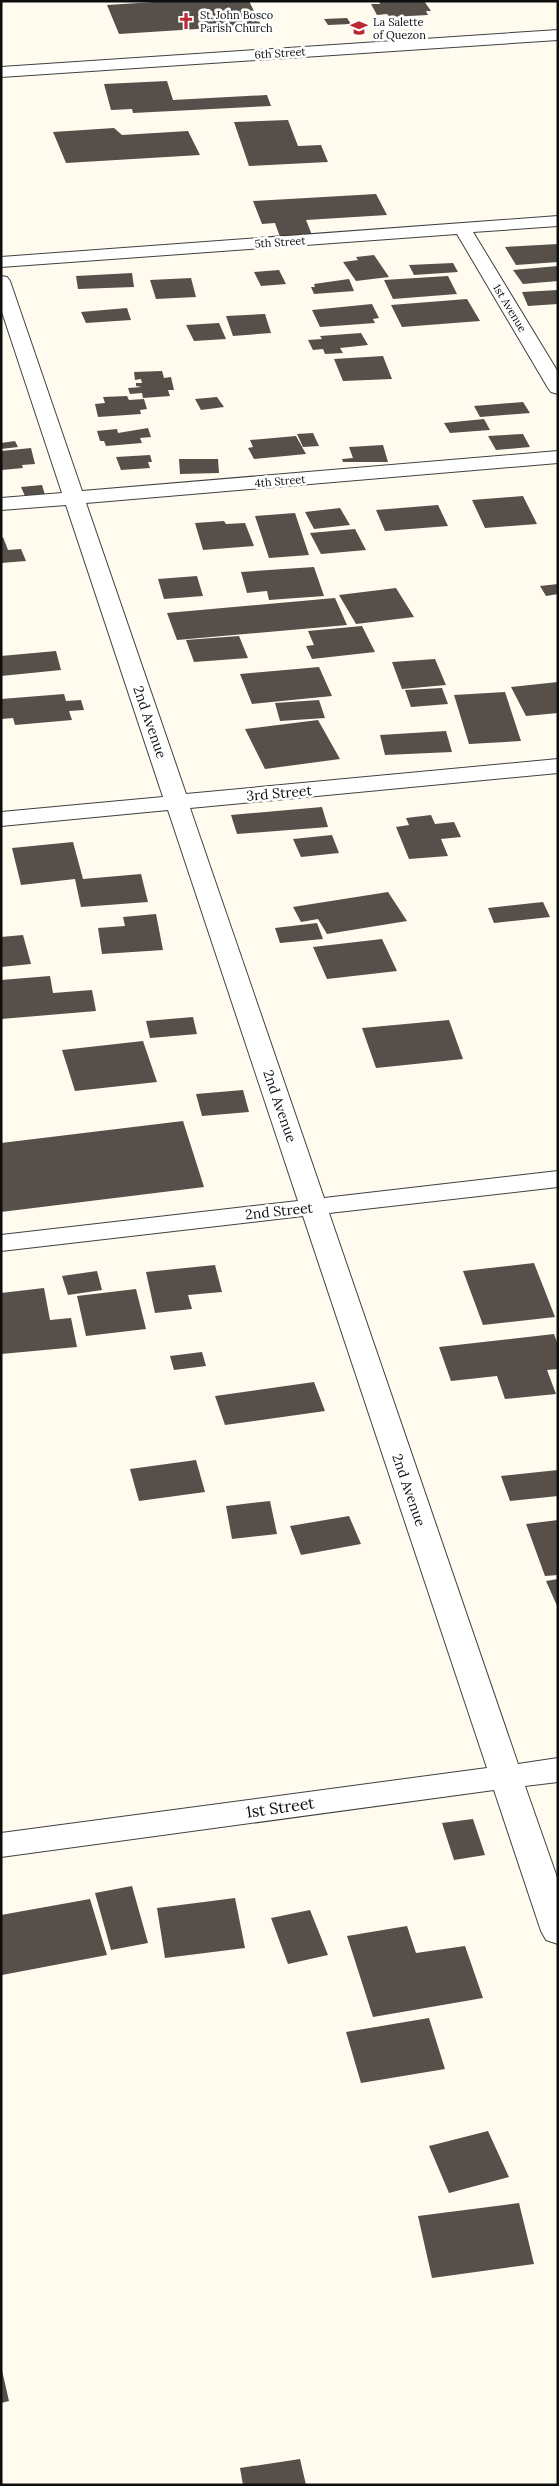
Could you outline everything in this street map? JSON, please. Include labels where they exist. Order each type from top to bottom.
[{"type":"street","name":"6th Street","points":[[1,72],[558,35]]},
{"type":"street","name":"5th Street","points":[[1,262],[558,221]]},
{"type":"street","name":"1st Avenue","points":[[462,228],[558,388]]},
{"type":"street","name":"2nd Avenue","points":[[1,281],[558,1932]]},
{"type":"street","name":"4th Street","points":[[1,504],[558,457]]},
{"type":"street","name":"3rd Street","points":[[1,819],[558,766]]},
{"type":"street","name":"2nd Street","points":[[1,1243],[558,1179]]},
{"type":"street","name":"1st Street","points":[[1,1845],[558,1770]]},
{"type":"building","name":"St. John Bosco Parish Church","points":[[170,1],[249,1],[261,25],[119,34],[107,5]]},
{"type":"building","points":[[379,1],[424,1],[431,11],[426,11],[428,15],[390,17],[387,14],[377,15],[371,4],[380,4]]},
{"type":"building","points":[[347,18],[351,24],[328,25],[324,19]]},
{"type":"building","points":[[167,81],[173,100],[267,95],[271,106],[133,113],[132,109],[111,110],[104,84]]},
{"type":"building","points":[[288,120],[298,146],[321,145],[328,162],[249,166],[234,122]]},
{"type":"building","points":[[114,128],[122,135],[188,131],[200,155],[66,163],[53,132]]},
{"type":"building","points":[[376,194],[387,215],[306,220],[312,235],[280,237],[275,223],[262,224],[253,201]]},
{"type":"building","points":[[558,244],[558,262],[516,265],[505,247]]},
{"type":"building","points":[[374,255],[389,277],[356,281],[343,262],[358,260],[356,257]]},
{"type":"building","points":[[453,263],[458,272],[414,275],[409,265]]},
{"type":"building","points":[[558,266],[558,281],[523,284],[513,270]]},
{"type":"building","points":[[279,270],[286,284],[261,286],[254,272]]},
{"type":"building","points":[[132,273],[134,287],[78,289],[76,276]]},
{"type":"building","points":[[448,276],[457,294],[393,299],[384,280]]},
{"type":"building","points":[[191,278],[196,297],[156,299],[150,280]]},
{"type":"building","points":[[349,279],[354,291],[314,294],[311,287],[315,287],[314,284]]},
{"type":"building","points":[[558,290],[558,304],[528,306],[522,292]]},
{"type":"building","points":[[467,299],[480,321],[402,327],[391,305]]},
{"type":"building","points":[[372,304],[379,318],[373,319],[375,323],[320,327],[312,310]]},
{"type":"building","points":[[127,308],[131,320],[86,323],[81,312]]},
{"type":"building","points":[[265,314],[271,333],[233,336],[226,316]]},
{"type":"building","points":[[219,323],[226,339],[194,341],[186,325]]},
{"type":"building","points":[[361,333],[368,345],[340,348],[343,353],[325,354],[323,349],[313,350],[308,340],[322,339],[320,336]]},
{"type":"building","points":[[383,356],[392,379],[343,381],[334,359]]},
{"type":"building","points":[[162,371],[164,378],[171,377],[174,390],[168,390],[170,396],[143,398],[142,393],[130,394],[128,388],[142,387],[136,386],[136,383],[142,383],[141,379],[135,380],[134,372]]},
{"type":"building","points":[[127,396],[129,400],[144,399],[147,409],[140,410],[141,414],[98,417],[95,404],[105,403],[103,397]]},
{"type":"building","points":[[217,397],[224,407],[201,410],[195,399]]},
{"type":"building","points":[[523,402],[530,413],[480,417],[474,406]]},
{"type":"building","points":[[484,419],[490,430],[450,433],[444,423]]},
{"type":"building","points":[[148,428],[151,437],[140,438],[142,443],[106,446],[104,441],[100,441],[97,431],[117,429],[118,433]]},
{"type":"building","points":[[313,433],[319,446],[303,447],[297,434]]},
{"type":"building","points":[[523,434],[530,447],[496,450],[488,436]]},
{"type":"building","points":[[296,436],[306,454],[254,459],[248,448],[253,447],[250,440]]},
{"type":"building","points":[[15,441],[18,447],[1,449],[1,443]]},
{"type":"building","points":[[383,445],[388,462],[343,462],[342,459],[353,458],[349,447]]},
{"type":"building","points":[[31,448],[35,464],[22,465],[23,468],[2,470],[1,451]]},
{"type":"building","points":[[150,455],[152,462],[148,462],[150,468],[121,470],[116,457]]},
{"type":"building","points":[[179,459],[218,459],[219,473],[180,474]]},
{"type":"building","points":[[42,485],[45,495],[25,496],[21,487]]},
{"type":"building","points":[[523,496],[537,524],[485,528],[472,500]]},
{"type":"building","points":[[438,505],[448,526],[385,531],[376,510]]},
{"type":"building","points":[[340,508],[350,525],[314,529],[305,512]]},
{"type":"building","points":[[295,513],[309,555],[269,558],[255,516]]},
{"type":"building","points":[[224,521],[226,524],[245,523],[254,546],[203,550],[195,523]]},
{"type":"building","points":[[355,529],[366,550],[321,554],[310,533]]},
{"type":"building","points":[[3,537],[8,550],[21,549],[26,561],[1,563],[1,538]]},
{"type":"building","points":[[314,567],[324,596],[269,600],[267,591],[247,593],[241,572]]},
{"type":"building","points":[[197,576],[203,596],[164,599],[158,579]]},
{"type":"building","points":[[558,584],[558,594],[546,596],[540,586]]},
{"type":"building","points":[[396,588],[414,617],[356,624],[339,595]]},
{"type":"building","points":[[335,598],[347,625],[177,640],[167,613]]},
{"type":"building","points":[[362,626],[375,652],[312,659],[306,646],[314,645],[308,631]]},
{"type":"building","points":[[239,636],[248,658],[194,662],[186,640]]},
{"type":"building","points":[[56,651],[61,670],[1,676],[1,656]]},
{"type":"building","points":[[435,659],[446,685],[402,689],[392,662]]},
{"type":"building","points":[[319,667],[332,696],[252,704],[240,674]]},
{"type":"building","points":[[558,682],[558,713],[526,716],[511,687]]},
{"type":"building","points":[[442,688],[448,704],[411,707],[405,690]]},
{"type":"building","points":[[505,692],[521,741],[469,744],[454,695]]},
{"type":"building","points":[[64,694],[66,701],[81,700],[84,710],[69,711],[72,720],[15,725],[13,718],[1,719],[1,699]]},
{"type":"building","points":[[319,700],[325,718],[280,721],[275,703]]},
{"type":"building","points":[[318,720],[340,759],[265,769],[245,729]]},
{"type":"building","points":[[446,731],[452,752],[385,755],[380,735]]},
{"type":"building","points":[[322,807],[328,827],[237,834],[231,815]]},
{"type":"building","points":[[431,815],[435,824],[454,822],[461,837],[441,839],[448,856],[409,859],[396,827],[409,825],[406,818]]},
{"type":"building","points":[[332,835],[339,853],[301,857],[293,839]]},
{"type":"building","points":[[73,842],[83,879],[141,874],[148,902],[81,907],[75,879],[21,885],[12,848]]},
{"type":"building","points":[[388,892],[407,921],[327,934],[318,919],[301,922],[293,907]]},
{"type":"building","points":[[543,902],[550,917],[494,923],[488,908]]},
{"type":"building","points":[[156,914],[163,950],[102,954],[98,928],[125,926],[123,917]]},
{"type":"building","points":[[317,923],[323,939],[280,943],[275,928]]},
{"type":"building","points":[[23,935],[31,964],[1,967],[1,937]]},
{"type":"building","points":[[382,939],[397,971],[327,979],[313,947]]},
{"type":"building","points":[[50,976],[53,993],[92,990],[96,1011],[1,1019],[1,980]]},
{"type":"building","points":[[193,1017],[197,1034],[150,1038],[146,1021]]},
{"type":"building","points":[[449,1020],[463,1059],[376,1068],[362,1028]]},
{"type":"building","points":[[143,1041],[157,1082],[75,1091],[62,1050]]},
{"type":"building","points":[[243,1090],[249,1112],[202,1116],[196,1094]]},
{"type":"building","points":[[183,1121],[204,1187],[1,1212],[1,1143]]},
{"type":"building","points":[[534,1263],[555,1317],[483,1325],[463,1271]]},
{"type":"building","points":[[215,1265],[222,1292],[188,1295],[192,1309],[155,1313],[146,1272]]},
{"type":"building","points":[[97,1271],[102,1290],[68,1295],[62,1276]]},
{"type":"building","points":[[44,1288],[50,1320],[71,1318],[77,1347],[1,1354],[1,1293]]},
{"type":"building","points":[[136,1289],[146,1329],[86,1336],[77,1296]]},
{"type":"building","points":[[554,1334],[558,1345],[558,1369],[547,1370],[556,1394],[505,1399],[497,1376],[451,1381],[439,1347]]},
{"type":"building","points":[[202,1352],[206,1366],[174,1370],[170,1356]]},
{"type":"building","points":[[314,1382],[325,1411],[225,1425],[215,1396]]},
{"type":"building","points":[[196,1460],[205,1492],[139,1501],[130,1469]]},
{"type":"building","points":[[558,1470],[558,1496],[510,1501],[501,1476]]},
{"type":"building","points":[[270,1501],[277,1534],[232,1539],[226,1506]]},
{"type":"building","points":[[349,1516],[361,1544],[301,1555],[290,1526]]},
{"type":"building","points":[[558,1520],[558,1575],[545,1576],[526,1524]]},
{"type":"building","points":[[558,1579],[558,1608],[546,1581]]},
{"type":"building","points":[[473,1819],[485,1855],[454,1860],[442,1823]]},
{"type":"building","points":[[132,1886],[148,1943],[111,1950],[95,1893]]},
{"type":"building","points":[[235,1898],[245,1948],[165,1958],[157,1908]]},
{"type":"building","points":[[90,1899],[107,1955],[2,1975],[1,1915]]},
{"type":"building","points":[[310,1910],[328,1955],[288,1964],[271,1918]]},
{"type":"building","points":[[407,1926],[416,1953],[465,1946],[483,1998],[373,2017],[347,1936]]},
{"type":"building","points":[[429,2018],[445,2069],[361,2083],[346,2032]]},
{"type":"building","points":[[488,2131],[509,2177],[449,2193],[429,2146]]},
{"type":"building","points":[[519,2203],[534,2264],[432,2278],[418,2216]]},
{"type":"building","points":[[1,2366],[9,2401],[1,2403]]},
{"type":"building","points":[[300,2459],[306,2485],[243,2485],[240,2468]]},
{"type":"place","name":"St. John Bosco Parish Church","points":[[186,21]]},
{"type":"place","name":"La Salette of Quezon","points":[[359,28]]}]
